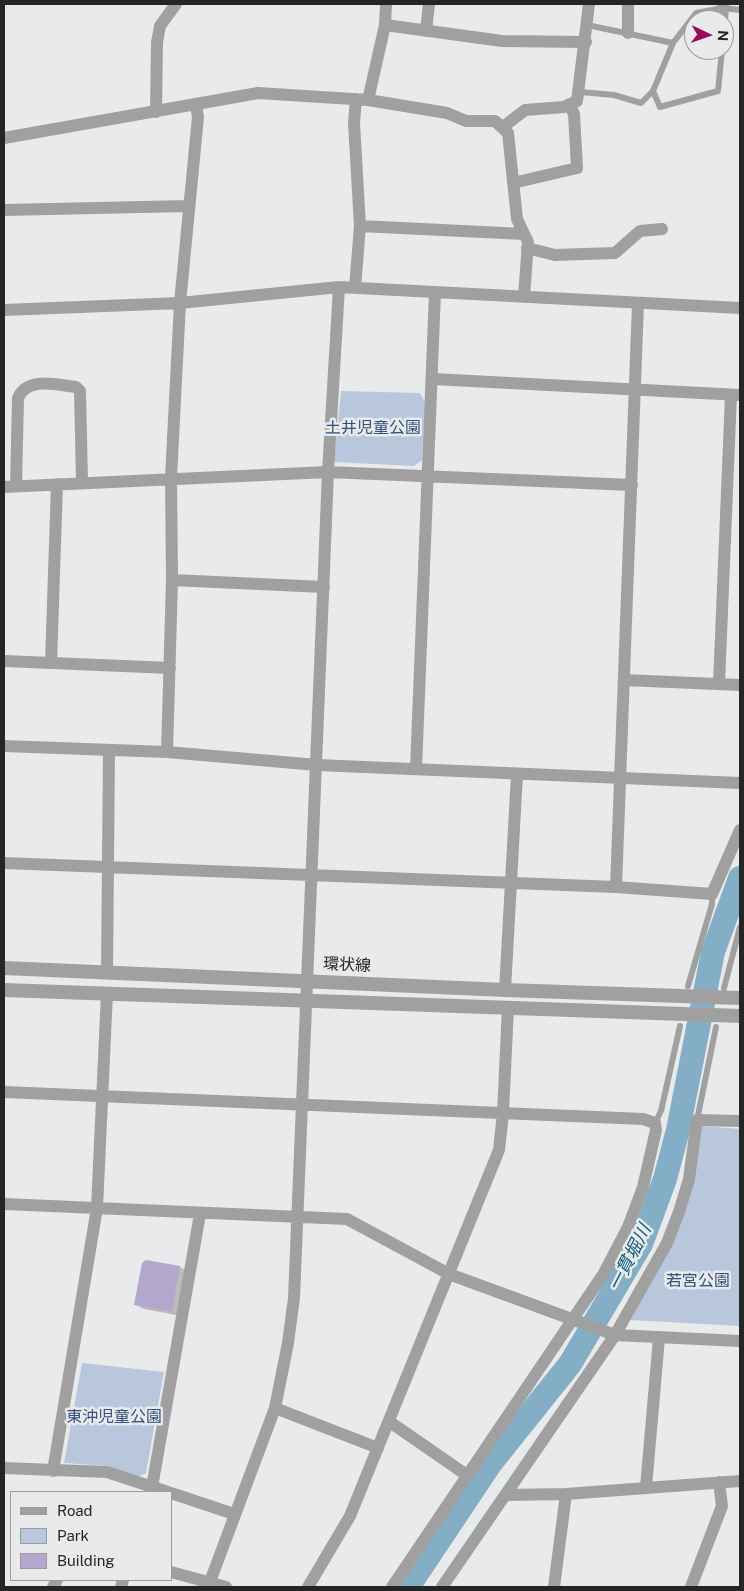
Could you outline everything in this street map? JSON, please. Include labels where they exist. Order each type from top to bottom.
[{"type":"street","points":[[156,112],[157,42],[160,26],[176,4]]},
{"type":"street","points":[[355,288],[360,226],[354,123],[385,24],[386,4]]},
{"type":"street","points":[[426,31],[429,4]]},
{"type":"street","points":[[503,127],[525,110],[570,106],[577,102],[580,92],[589,4]]},
{"type":"street","points":[[628,4],[628,33]]},
{"type":"street","points":[[385,24],[502,41],[586,42]]},
{"type":"street","points":[[4,138],[258,93],[362,100],[447,113],[466,122],[495,121],[508,133],[517,219],[524,234],[527,248],[524,297]]},
{"type":"street","points":[[168,752],[172,580],[171,477],[180,302],[198,117],[196,105]]},
{"type":"street","points":[[513,183],[577,168],[574,114],[570,106]]},
{"type":"street","points":[[4,210],[188,206]]},
{"type":"street","points":[[360,226],[524,234]]},
{"type":"street","points":[[527,248],[555,255],[615,253],[640,231],[662,229]]},
{"type":"street","points":[[208,1585],[275,1408],[288,1343],[294,1298],[313,875],[328,472],[339,287]]},
{"type":"street","points":[[4,310],[180,302],[339,287],[740,308]]},
{"type":"street","points":[[416,769],[435,292]]},
{"type":"street","points":[[616,887],[638,304]]},
{"type":"street","points":[[433,379],[736,395],[719,684]]},
{"type":"street","points":[[82,482],[80,391],[76,387],[35,384],[20,393],[18,398],[10,487],[171,477],[328,472],[632,485]]},
{"type":"street","points":[[50,663],[56,484]]},
{"type":"street","points":[[172,580],[324,587]]},
{"type":"street","points":[[4,661],[170,668]]},
{"type":"street","points":[[624,680],[740,685]]},
{"type":"street","points":[[4,746],[168,752],[317,765],[740,783]]},
{"type":"street","points":[[107,973],[108,751]]},
{"type":"street","points":[[505,990],[517,774]]},
{"type":"street","points":[[4,864],[616,887],[712,894],[740,830]]},
{"type":"street","name":"環状線","points":[[4,968],[505,990],[721,992]]},
{"type":"street","points":[[4,990],[508,1007],[682,1020],[715,1021],[740,1016]]},
{"type":"street","points":[[721,992],[740,998]]},
{"type":"street","points":[[53,1471],[98,1208],[107,993]]},
{"type":"street","points":[[308,1587],[350,1516],[390,1422],[499,1150],[503,1113],[508,1007]]},
{"type":"street","points":[[4,1092],[643,1119],[654,1123],[656,1130],[643,1187],[628,1227],[604,1272],[392,1587]]},
{"type":"street","points":[[442,1587],[615,1336],[666,1243],[679,1212],[689,1179],[698,1120],[740,1121]]},
{"type":"street","points":[[4,1204],[347,1219],[449,1274],[615,1336],[740,1341]]},
{"type":"street","points":[[152,1487],[200,1214]]},
{"type":"street","points":[[646,1487],[659,1338]]},
{"type":"street","points":[[275,1408],[378,1448]]},
{"type":"street","points":[[390,1422],[468,1476]]},
{"type":"street","points":[[4,1468],[107,1472],[164,1491]]},
{"type":"street","points":[[506,1495],[566,1494],[740,1481]]},
{"type":"street","points":[[691,1587],[722,1506],[719,1482]]},
{"type":"street","points":[[172,1494],[234,1514]]},
{"type":"street","points":[[554,1587],[566,1494]]},
{"type":"street","points":[[172,1572],[208,1585],[226,1587]]},
{"type":"lane","points":[[580,92],[614,94],[641,103],[653,90],[673,43],[696,13],[724,7],[740,10]]},
{"type":"lane","points":[[587,25],[673,43]]},
{"type":"lane","points":[[653,90],[660,106],[718,91],[721,60]]},
{"type":"lane","points":[[688,991],[712,904],[712,894]]},
{"type":"lane","points":[[721,992],[740,927]]},
{"type":"lane","points":[[654,1123],[661,1111],[682,1020]]},
{"type":"lane","points":[[698,1120],[715,1021]]},
{"type":"green space","name":"土井児童公園","points":[[341,391],[420,393],[425,402],[422,460],[414,466],[334,462]]},
{"type":"green space","name":"若宮公園","points":[[700,1126],[740,1129],[740,1326],[630,1320],[670,1246]]},
{"type":"green space","name":"東沖児童公園","points":[[82,1363],[164,1372],[146,1473],[138,1477],[108,1466],[64,1463]]},
{"type":"building","points":[[146,1260],[180,1266],[172,1312],[134,1305],[142,1263]]},
{"type":"waterway","name":"一貫堀川","points":[[408,1587],[490,1464],[570,1364],[641,1244],[665,1179],[678,1130],[713,952],[740,878]]}]
